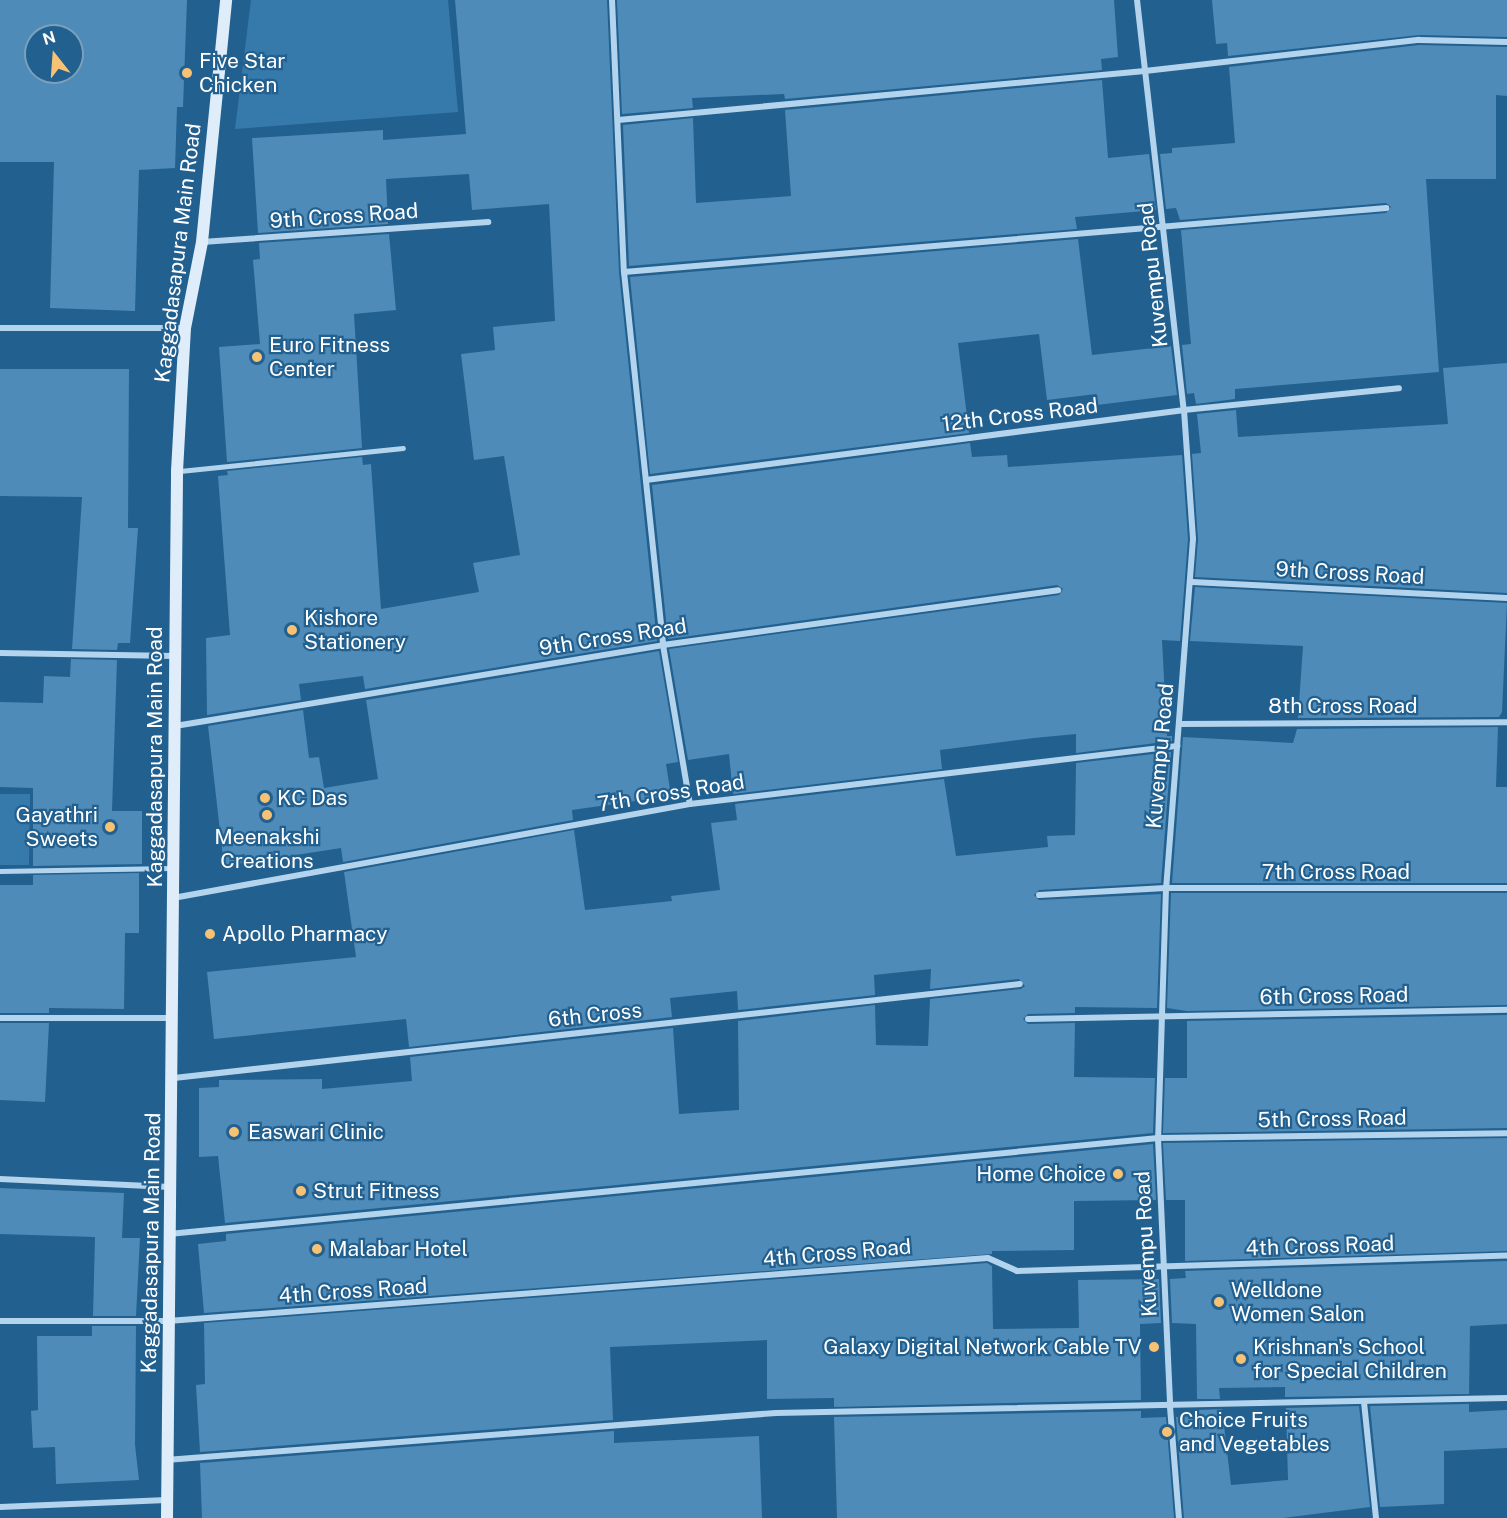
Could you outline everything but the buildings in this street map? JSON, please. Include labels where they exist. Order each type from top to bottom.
[{"type":"main road","name":"Kaggadasapura Main Road","points":[[167,1518],[168,1322],[174,1078],[172,1018],[177,471],[185,328],[202,242],[226,0]]},
{"type":"street","points":[[612,0],[624,272],[663,645],[690,804]]},
{"type":"street","name":"Kuvempu Road","points":[[1137,0],[1165,228],[1184,410],[1192,582],[1166,888],[1158,1138],[1170,1407],[1179,1518]]},
{"type":"street","points":[[618,120],[1145,71],[1419,40],[1507,42]]},
{"type":"street","points":[[624,272],[1386,208]]},
{"type":"street","name":"9th Cross Road","points":[[202,242],[488,222]]},
{"type":"street","points":[[0,328],[185,328]]},
{"type":"street","name":"12th Cross Road","points":[[646,480],[1184,410],[1399,388]]},
{"type":"street","name":"9th Cross Road","points":[[1192,582],[1507,598]]},
{"type":"street","name":"9th Cross Road","points":[[175,726],[663,645],[1058,590]]},
{"type":"street","points":[[0,653],[175,656]]},
{"type":"street","name":"8th Cross Road","points":[[1179,724],[1507,722]]},
{"type":"street","name":"7th Cross Road","points":[[173,898],[690,804],[1178,746]]},
{"type":"street","name":"7th Cross Road","points":[[1039,895],[1166,888],[1507,888]]},
{"type":"street","name":"6th Cross","points":[[174,1078],[1020,984]]},
{"type":"street","name":"6th Cross Road","points":[[1028,1019],[1507,1010]]},
{"type":"street","points":[[0,1018],[172,1018]]},
{"type":"street","name":"5th Cross Road","points":[[170,1234],[1158,1138],[1507,1133]]},
{"type":"street","points":[[0,1179],[172,1187]]},
{"type":"street","name":"4th Cross Road","points":[[0,1321],[168,1322],[988,1258],[1017,1271],[1507,1256]]},
{"type":"street","points":[[166,1460],[776,1413],[1170,1407],[1507,1398]]},
{"type":"street","points":[[1365,1402],[1376,1518]]},
{"type":"street","points":[[0,1507],[167,1500]]},
{"type":"lane","points":[[177,471],[403,448]]},
{"type":"lane","points":[[0,871],[173,868]]},
{"type":"shaded area","points":[[251,0],[448,0],[458,112],[235,129]]},
{"type":"shaded area","points":[[0,794],[30,794],[29,865],[0,865]]},
{"type":"place","name":"Five Star Chicken","points":[[187,73]]},
{"type":"place","name":"Euro Fitness Center","points":[[257,357]]},
{"type":"place","name":"Kishore Stationery","points":[[292,630]]},
{"type":"place","name":"KC Das","points":[[265,798]]},
{"type":"place","name":"Meenakshi Creations","points":[[267,815]]},
{"type":"place","name":"Gayathri Sweets","points":[[110,827]]},
{"type":"place","name":"Apollo Pharmacy","points":[[210,934]]},
{"type":"place","name":"Easwari Clinic","points":[[234,1132]]},
{"type":"place","name":"Home Choice","points":[[1118,1174]]},
{"type":"place","name":"Strut Fitness","points":[[301,1191]]},
{"type":"place","name":"Malabar Hotel","points":[[317,1249]]},
{"type":"place","name":"Welldone Women Salon","points":[[1219,1302]]},
{"type":"place","name":"Galaxy Digital Network Cable TV","points":[[1154,1347]]},
{"type":"place","name":"Krishnan's School for Special Children","points":[[1241,1359]]},
{"type":"place","name":"Choice Fruits and Vegetables","points":[[1167,1432]]}]
